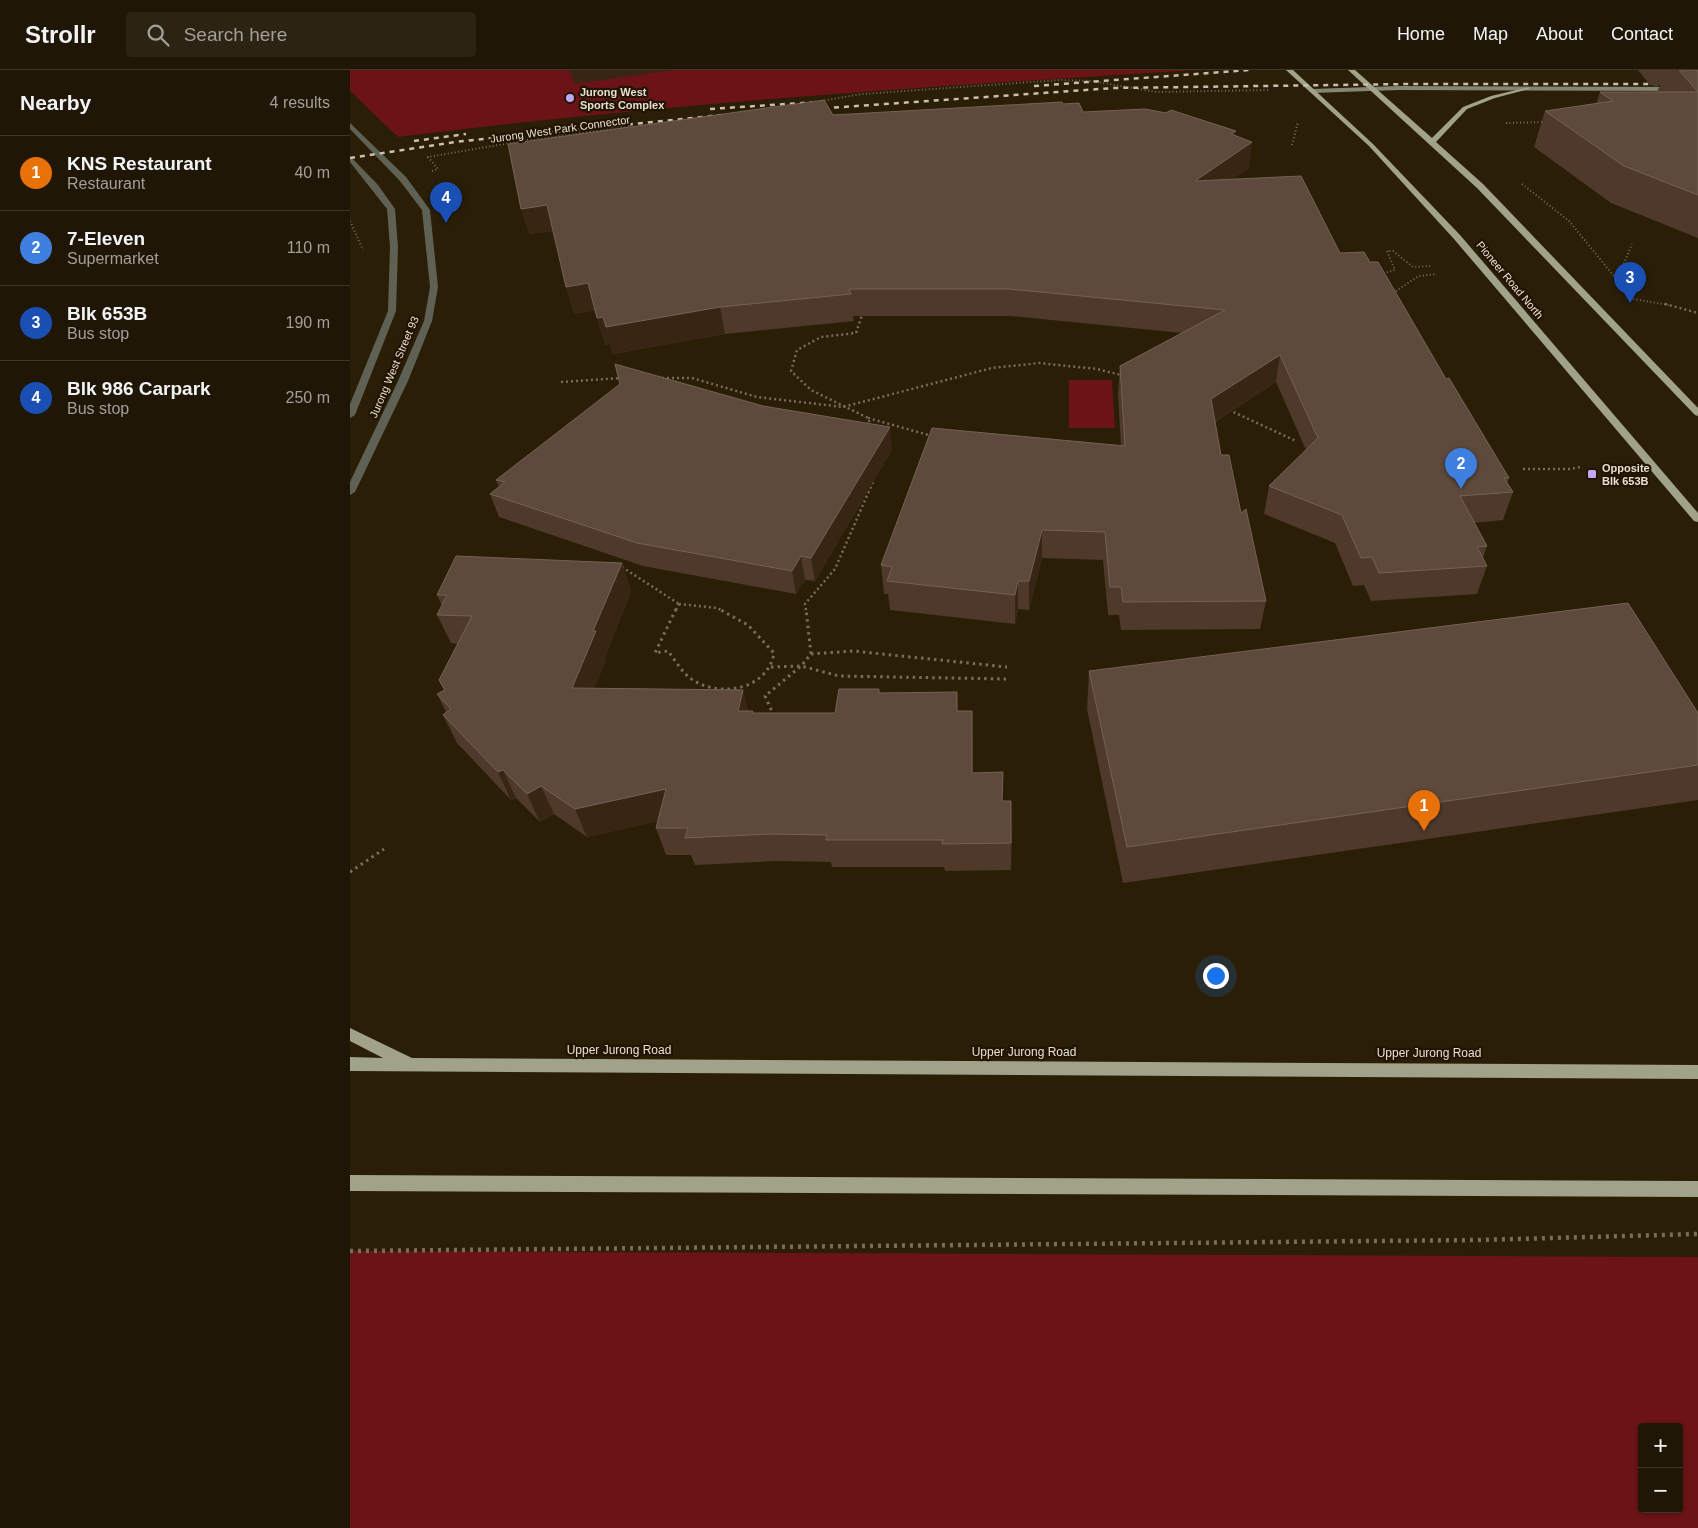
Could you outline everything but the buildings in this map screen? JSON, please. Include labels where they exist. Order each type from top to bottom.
[{"type":"main road","name":"Pioneer Road North","points":[[1289,70],[1395,170],[1458,237],[1698,519]]},
{"type":"main road","points":[[1350,70],[1373,88],[1487,193],[1698,413]]},
{"type":"main road","points":[[1432,142],[1465,108],[1493,97],[1527,88]]},
{"type":"main road","points":[[350,1034],[411,1065]]},
{"type":"main road","name":"Upper Jurong Road","points":[[350,1064],[1698,1072]]},
{"type":"main road","points":[[350,1184],[1698,1189]]},
{"type":"street","points":[[1312,90],[1373,88],[1698,88]]},
{"type":"street","name":"Jurong West Street 93","points":[[350,125],[403,179],[426,210],[434,287],[428,321],[403,381],[350,492]]},
{"type":"street","name":"Jurong West Street 93","points":[[350,158],[375,187],[391,210],[394,247],[392,312],[350,416]]},
{"type":"path","points":[[817,102],[862,94],[1060,80],[1091,81],[1157,92],[1276,90]]},
{"type":"path","points":[[1292,145],[1298,122]]},
{"type":"path","points":[[1510,124],[1550,122]]},
{"type":"path","name":"Jurong West Park Connector","points":[[438,169],[428,157],[533,139],[638,126]]},
{"type":"path","points":[[350,221],[365,255]]},
{"type":"path","points":[[1617,280],[1632,244]]},
{"type":"path","points":[[1378,274],[1395,270],[1387,252],[1393,251],[1413,267],[1431,266]]},
{"type":"path","points":[[1391,294],[1419,276],[1437,274]]},
{"type":"path","points":[[1633,300],[1659,302],[1698,313]]},
{"type":"path","points":[[864,308],[856,334],[821,337],[798,350],[791,371],[811,390],[843,407],[868,418],[936,438]]},
{"type":"path","points":[[655,378],[692,378],[757,397],[843,407],[992,368],[1039,363],[1097,369],[1123,376]]},
{"type":"path","points":[[562,382],[627,378]]},
{"type":"path","points":[[1225,409],[1296,441]]},
{"type":"path","points":[[868,418],[871,427]]},
{"type":"path","points":[[1523,469],[1570,469],[1580,467]]},
{"type":"path","points":[[811,654],[805,604],[835,569],[869,494],[874,478]]},
{"type":"path","points":[[615,563],[679,604],[717,608],[748,625],[774,653],[771,667],[758,681],[734,689],[704,686],[689,677],[668,651],[655,653],[668,631],[679,604]]},
{"type":"path","points":[[777,722],[765,696],[801,666],[811,654],[853,651],[1007,667]]},
{"type":"path","points":[[771,667],[801,666],[839,676],[1006,679]]},
{"type":"path","points":[[350,872],[384,849]]},
{"type":"path","points":[[350,1251],[1479,1240],[1698,1234]]},
{"type":"shaded area","name":"Jurong West Sports Complex","points":[[350,70],[1195,70],[696,105],[398,137],[350,91]]},
{"type":"shaded area","points":[[1069,380],[1112,380],[1115,428],[1069,428]]},
{"type":"shaded area","points":[[350,1251],[1698,1257],[1698,1528],[350,1528]]},
{"type":"railway","points":[[1034,86],[1250,70]]},
{"type":"railway","points":[[814,109],[1114,88],[1408,84],[1663,84]]},
{"type":"railway","points":[[710,109],[817,102]]},
{"type":"railway","points":[[350,158],[455,142],[721,115]]},
{"type":"railway","points":[[414,141],[466,134]]},
{"type":"place","name":"Jurong West Sports Complex","points":[[570,98]]},
{"type":"place","name":"Blk 986 Carpark","points":[[446,223]]},
{"type":"place","name":"Blk 653B","points":[[1630,303]]},
{"type":"place","name":"Opposite Blk 653B","points":[[1592,474]]},
{"type":"place","name":"7-Eleven","points":[[1461,489]]},
{"type":"place","name":"KNS Restaurant","points":[[1424,831]]}]
